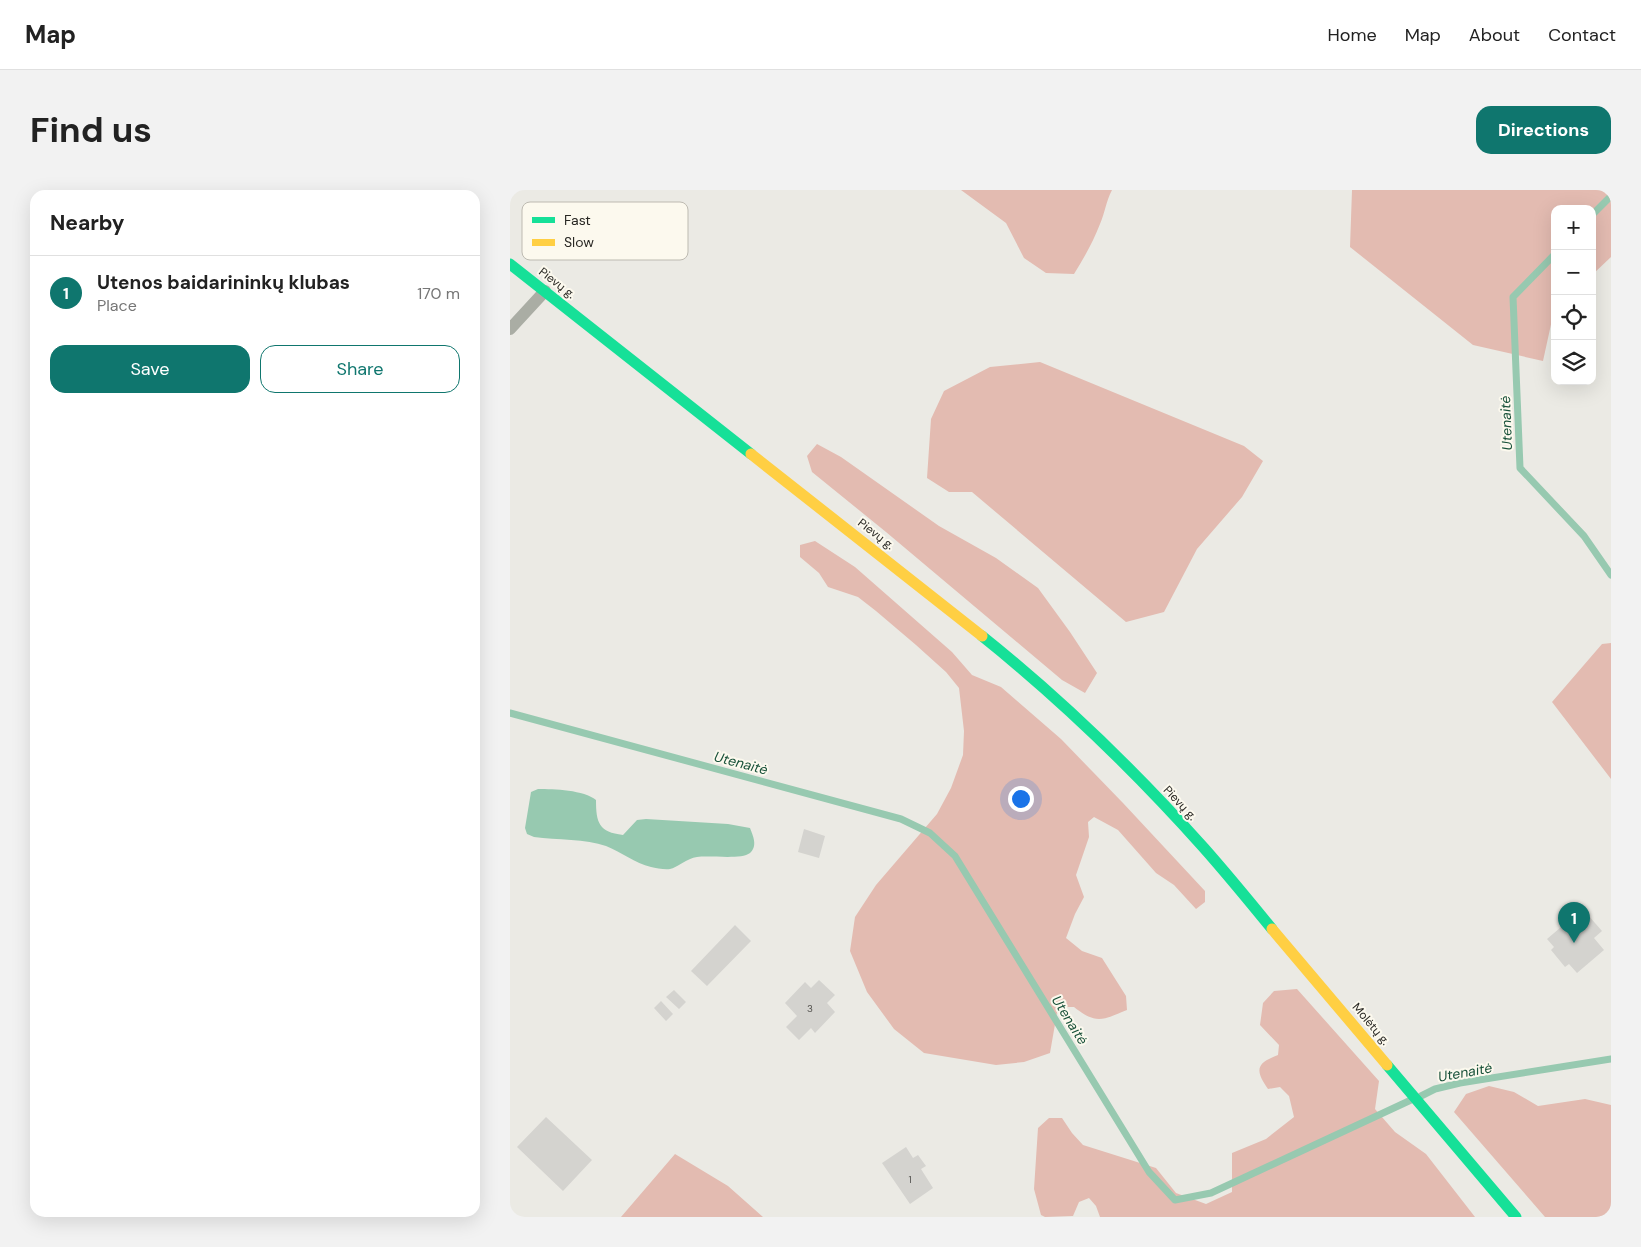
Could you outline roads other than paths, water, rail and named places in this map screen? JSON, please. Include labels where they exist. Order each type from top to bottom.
[{"type":"main road","name":"Pievų g.","points":[[510,264],[998,649],[1078,720],[1136,776],[1204,848]]},
{"type":"main road","name":"Molėtų g.","points":[[1204,848],[1516,1217]]},
{"type":"lane","points":[[510,329],[545,291]]},
{"type":"waterway","name":"Utenaitė","points":[[1596,211],[1611,196]]},
{"type":"waterway","name":"Utenaitė","points":[[1551,258],[1513,297],[1520,468],[1584,536],[1611,575]]},
{"type":"waterway","name":"Utenaitė","points":[[510,713],[901,819],[930,833],[955,856],[1149,1172],[1175,1200],[1211,1193],[1411,1100]]},
{"type":"waterway","name":"Utenaitė","points":[[1421,1096],[1435,1089],[1460,1083],[1611,1059]]},
{"type":"place","name":"Utenos baidarininkų klubas","points":[[1574,943]]}]
